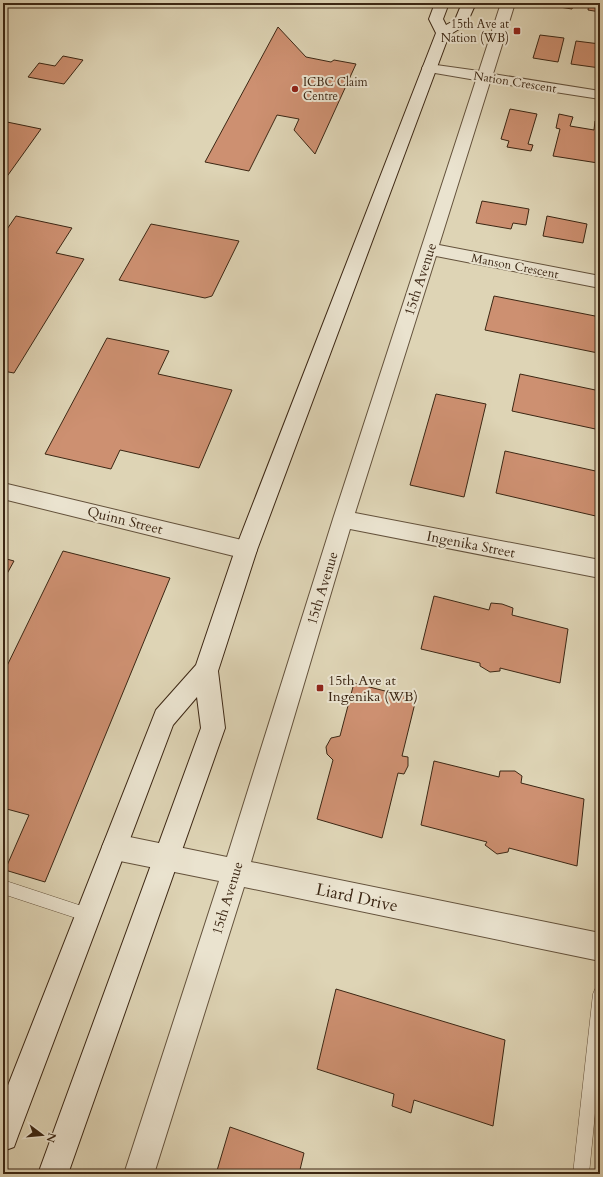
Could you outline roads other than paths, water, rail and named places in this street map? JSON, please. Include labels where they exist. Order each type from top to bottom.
[{"type":"street","points":[[442,3],[436,19],[443,33]]},
{"type":"street","points":[[3,1136],[164,718],[206,671],[246,550],[443,33],[461,22],[469,3]]},
{"type":"street","name":"15th Avenue","points":[[139,1174],[235,872],[343,519],[508,3]]},
{"type":"street","name":"Nation Crescent","points":[[429,68],[600,95]]},
{"type":"street","name":"Manson Crescent","points":[[429,248],[600,282]]},
{"type":"street","name":"Quinn Street","points":[[3,491],[246,550]]},
{"type":"street","name":"Ingenika Street","points":[[343,519],[600,569]]},
{"type":"street","points":[[53,1174],[213,728],[206,671]]},
{"type":"street","name":"Liard Drive","points":[[115,847],[600,947]]},
{"type":"lane","points":[[3,887],[88,915]]},
{"type":"lane","points":[[581,1174],[600,994]]},
{"type":"place","name":"15th Ave at Nation (WB)","points":[[517,31]]},
{"type":"place","name":"ICBC Claim Centre","points":[[295,89]]},
{"type":"place","name":"15th Ave at Ingenika (WB)","points":[[320,688]]}]
